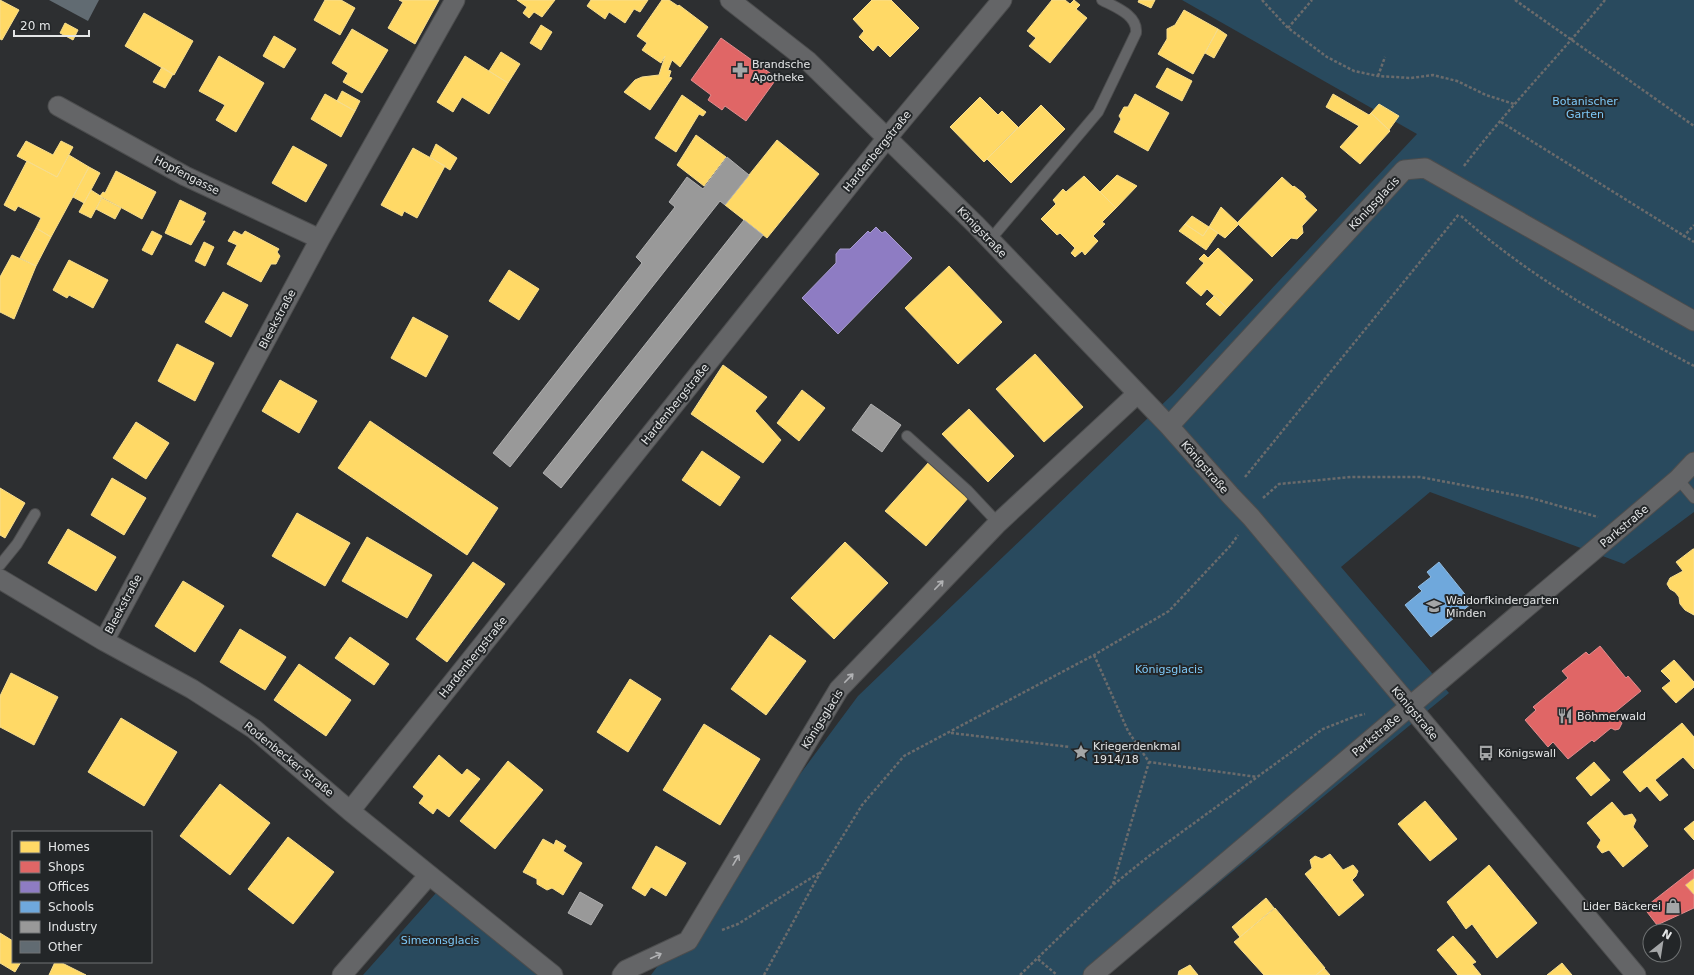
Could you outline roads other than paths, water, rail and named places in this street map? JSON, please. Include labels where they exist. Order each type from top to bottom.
[{"type":"street","name":"Bleekstraße","points":[[104,641],[320,239],[455,0]]},
{"type":"street","name":"Königstraße","points":[[730,0],[808,61],[990,240],[1169,426],[1251,517],[1636,975]]},
{"type":"street","name":"Hardenbergstraße","points":[[350,810],[887,138],[1002,0]]},
{"type":"street","name":"Hopfengasse","points":[[58,106],[185,176],[320,239]]},
{"type":"street","name":"Königsglacis","points":[[1169,426],[1404,170],[1425,168],[1694,321]]},
{"type":"street","name":"Königsglacis","points":[[622,975],[626,970],[688,941],[839,689],[998,523],[1137,394]]},
{"type":"street","name":"Parkstraße","points":[[1093,975],[1678,479],[1694,462]]},
{"type":"street","name":"Rodenbecker Straße","points":[[0,578],[104,641],[192,689],[254,729],[429,875],[553,975]]},
{"type":"street","points":[[342,975],[429,875]]},
{"type":"lane","points":[[990,240],[1098,112],[1136,33],[1137,25],[1134,19],[1102,0]]},
{"type":"lane","points":[[907,436],[968,491],[998,523]]},
{"type":"lane","points":[[1678,479],[1694,498]]},
{"type":"lane","points":[[0,565],[16,544],[34,514]]},
{"type":"place","name":"Brandsche Apotheke","points":[[740,70]]},
{"type":"place","name":"Waldorfkindergarten Minden","points":[[1434,606]]},
{"type":"place","name":"Böhmerwald","points":[[1565,716]]},
{"type":"place","name":"Kriegerdenkmal 1914/18","points":[[1081,752]]},
{"type":"place","name":"Königswall","points":[[1486,753]]},
{"type":"place","name":"Lider Bäckerei","points":[[1673,906]]},
{"type":"park label","name":"Botanischer Garten","points":[[1585,107]]},
{"type":"park label","name":"Simeonsglacis","points":[[440,940]]}]
